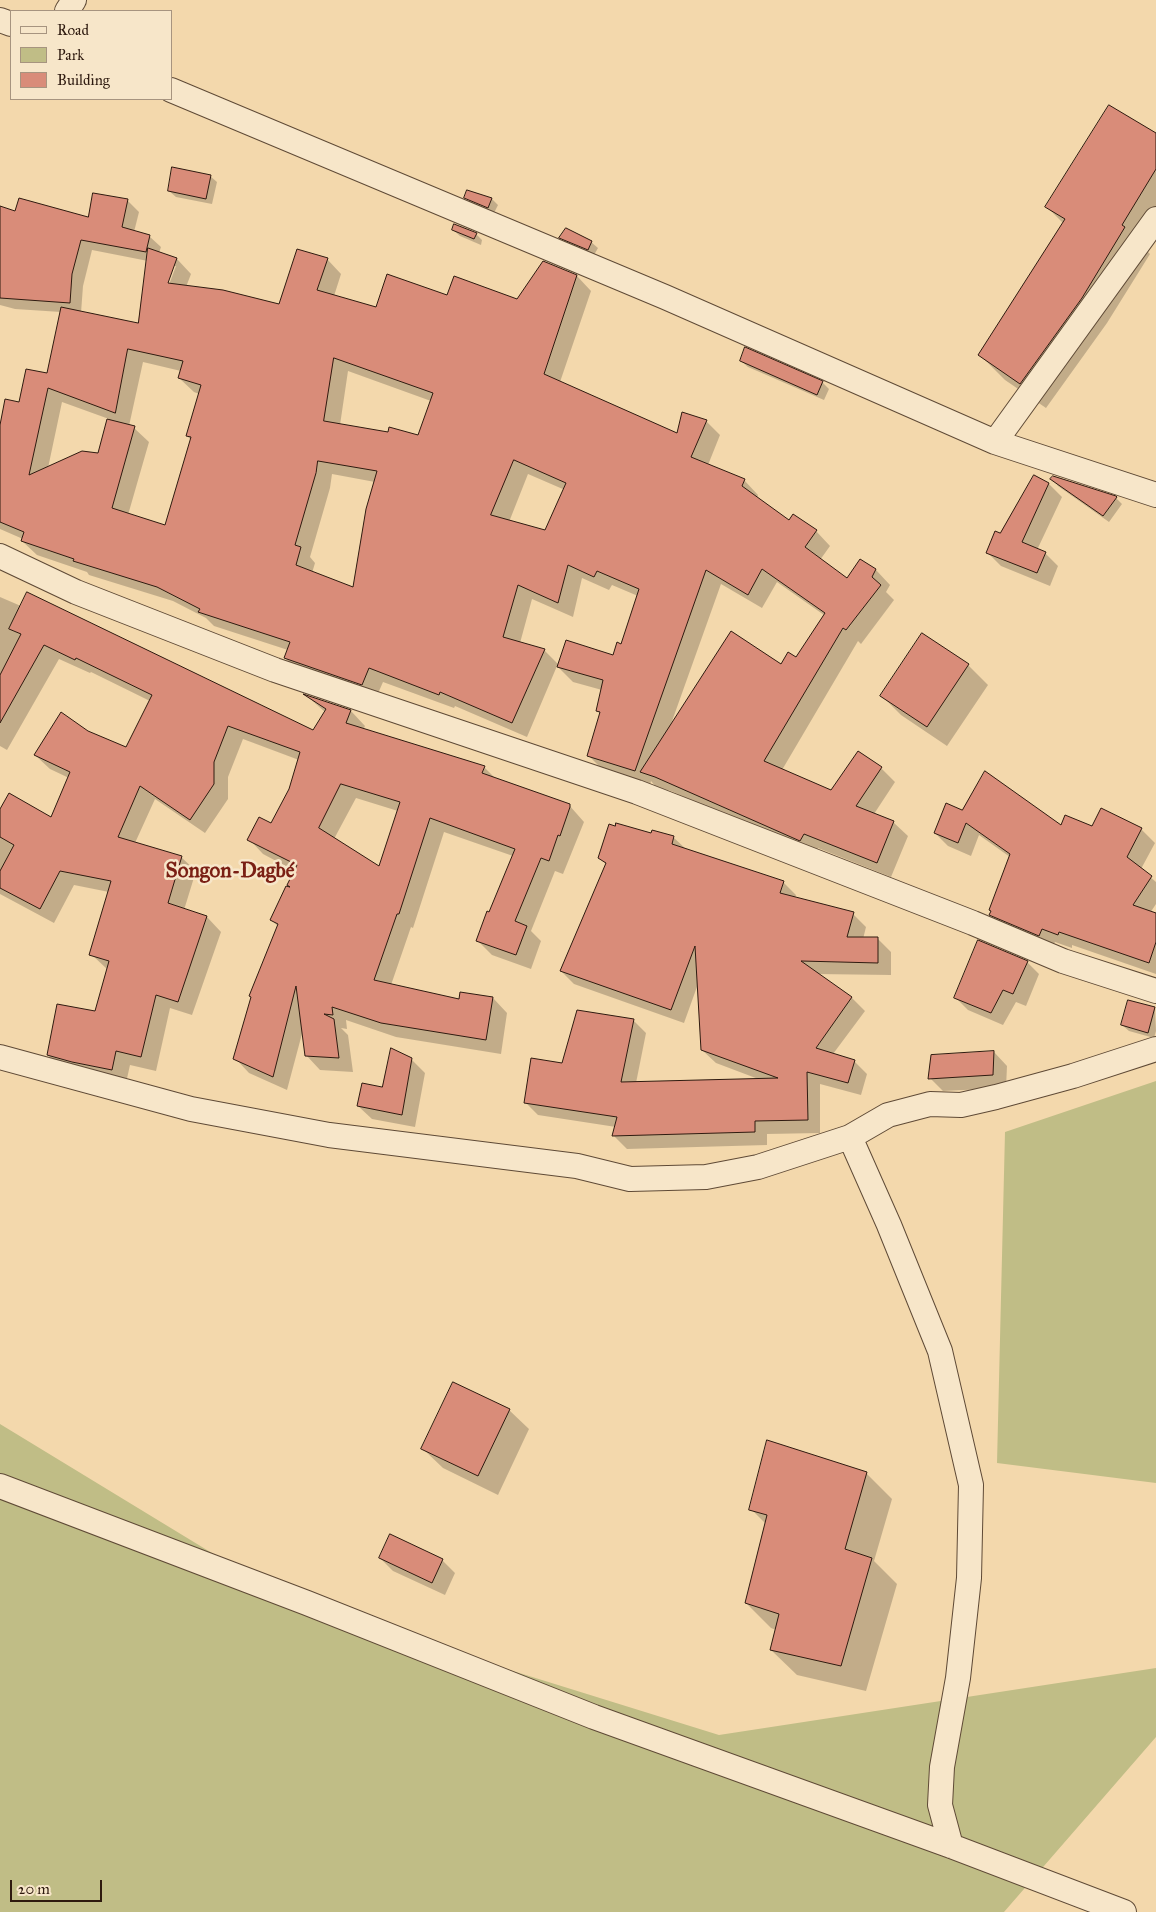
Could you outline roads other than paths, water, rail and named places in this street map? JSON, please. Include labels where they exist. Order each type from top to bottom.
[{"type":"street","points":[[172,90],[665,297],[995,442],[1156,494]]},
{"type":"street","points":[[995,442],[1156,219]]},
{"type":"street","points":[[0,556],[76,592],[275,670],[637,792],[973,923],[1063,961],[1156,991]]},
{"type":"street","points":[[0,1058],[191,1109],[329,1135],[577,1166],[630,1179],[706,1177],[758,1167],[850,1137],[888,1115],[930,1104],[961,1105],[996,1097],[1073,1076],[1156,1049]]},
{"type":"street","points":[[850,1137],[889,1225],[940,1351],[971,1485],[969,1578],[958,1678],[942,1767],[940,1805],[951,1846]]},
{"type":"street","points":[[0,1486],[307,1603],[594,1717],[951,1846],[1124,1912]]},
{"type":"district","name":"Songon-Dagbé","points":[[230,872]]}]
